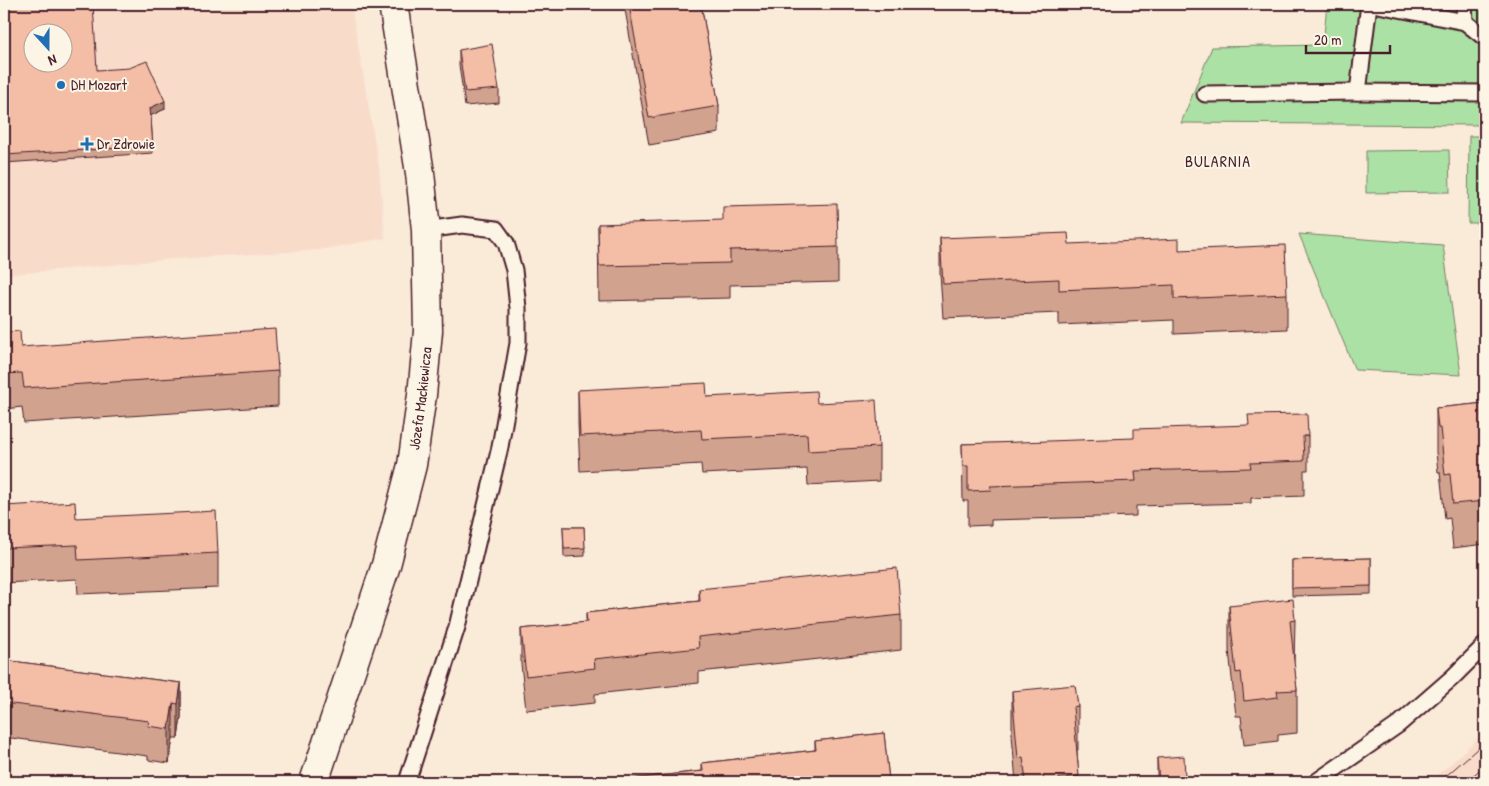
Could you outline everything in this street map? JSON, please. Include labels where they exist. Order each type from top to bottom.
[{"type":"street","name":"Józefa Mackiewicza","points":[[314,782],[386,565],[412,465],[422,395],[428,331],[426,230],[420,173],[393,4]]},
{"type":"lane","points":[[1358,92],[1369,4]]},
{"type":"lane","points":[[1373,4],[1465,22],[1485,38]]},
{"type":"lane","points":[[1464,4],[1465,22]]},
{"type":"lane","points":[[1205,94],[1485,93]]},
{"type":"lane","points":[[407,782],[457,627],[500,447],[518,343],[518,308],[514,270],[506,243],[496,229],[462,225],[426,230]]},
{"type":"lane","points":[[1316,782],[1398,725],[1453,677],[1485,645]]},
{"type":"shaded area","name":"DH Mozart","points":[[4,4],[351,4],[379,167],[385,238],[319,250],[174,259],[4,275]]},
{"type":"shaded area","points":[[1485,732],[1485,773],[1476,782],[1428,782],[1449,765]]},
{"type":"green space","points":[[1327,4],[1485,4],[1485,125],[1181,123],[1212,47],[1323,45]]},
{"type":"green space","points":[[1469,136],[1485,136],[1485,223],[1468,223]]},
{"type":"green space","points":[[1449,150],[1450,192],[1366,193],[1366,151]]},
{"type":"green space","points":[[1299,234],[1443,245],[1461,375],[1355,370]]},
{"type":"building","name":"DH Mozart","points":[[4,4],[93,4],[97,70],[129,68],[147,61],[165,101],[150,108],[153,146],[4,155]]},
{"type":"building","points":[[629,4],[701,4],[719,106],[649,118]]},
{"type":"building","points":[[492,44],[499,89],[465,92],[459,50]]},
{"type":"building","points":[[837,204],[838,247],[730,250],[730,263],[599,266],[598,224],[723,220],[723,207]]},
{"type":"building","points":[[1068,233],[1069,244],[1179,239],[1179,250],[1285,245],[1287,294],[1174,299],[1174,285],[1059,290],[1059,279],[943,284],[940,238]]},
{"type":"building","points":[[275,329],[278,371],[24,388],[22,373],[4,374],[4,332],[20,331],[21,347]]},
{"type":"building","points":[[706,383],[707,397],[816,391],[817,403],[876,400],[879,447],[808,451],[807,434],[702,439],[701,430],[580,436],[578,390]]},
{"type":"building","points":[[1485,403],[1485,501],[1453,504],[1450,474],[1445,475],[1436,408]]},
{"type":"building","points":[[1307,414],[1308,436],[1303,436],[1304,461],[1250,463],[1251,468],[1135,471],[1136,481],[990,486],[991,490],[968,491],[968,466],[963,466],[962,444],[1134,438],[1134,429],[1249,425],[1248,415]]},
{"type":"building","points":[[75,502],[76,518],[216,511],[218,553],[78,560],[77,545],[4,548],[4,506]]},
{"type":"building","points":[[563,527],[584,527],[585,548],[564,549]]},
{"type":"building","points":[[1371,558],[1371,586],[1292,588],[1292,560]]},
{"type":"building","points":[[897,568],[901,615],[698,637],[699,648],[594,659],[595,668],[526,676],[521,629],[587,622],[586,613],[700,601],[699,589]]},
{"type":"building","points":[[1293,599],[1295,620],[1290,621],[1297,690],[1277,691],[1278,697],[1244,701],[1241,672],[1236,673],[1229,606]]},
{"type":"building","points":[[4,660],[181,683],[178,704],[173,703],[169,729],[148,726],[149,721],[4,703]]},
{"type":"building","points":[[1075,685],[1078,706],[1073,707],[1079,776],[1059,778],[1060,782],[1026,782],[1023,757],[1018,758],[1012,691]]},
{"type":"building","points":[[884,733],[889,780],[873,782],[604,782],[703,771],[702,763],[816,750],[815,741]]},
{"type":"building","points":[[1184,756],[1185,777],[1172,782],[1159,782],[1157,758]]},
{"type":"tram line","points":[[1439,782],[1485,742]]},
{"type":"tram line","points":[[1466,782],[1485,765]]},
{"type":"place","name":"DH Mozart","points":[[61,85]]},
{"type":"place","name":"Dr Zdrowie","points":[[87,144]]},
{"type":"district","name":"BULARNIA","points":[[1218,161]]}]
